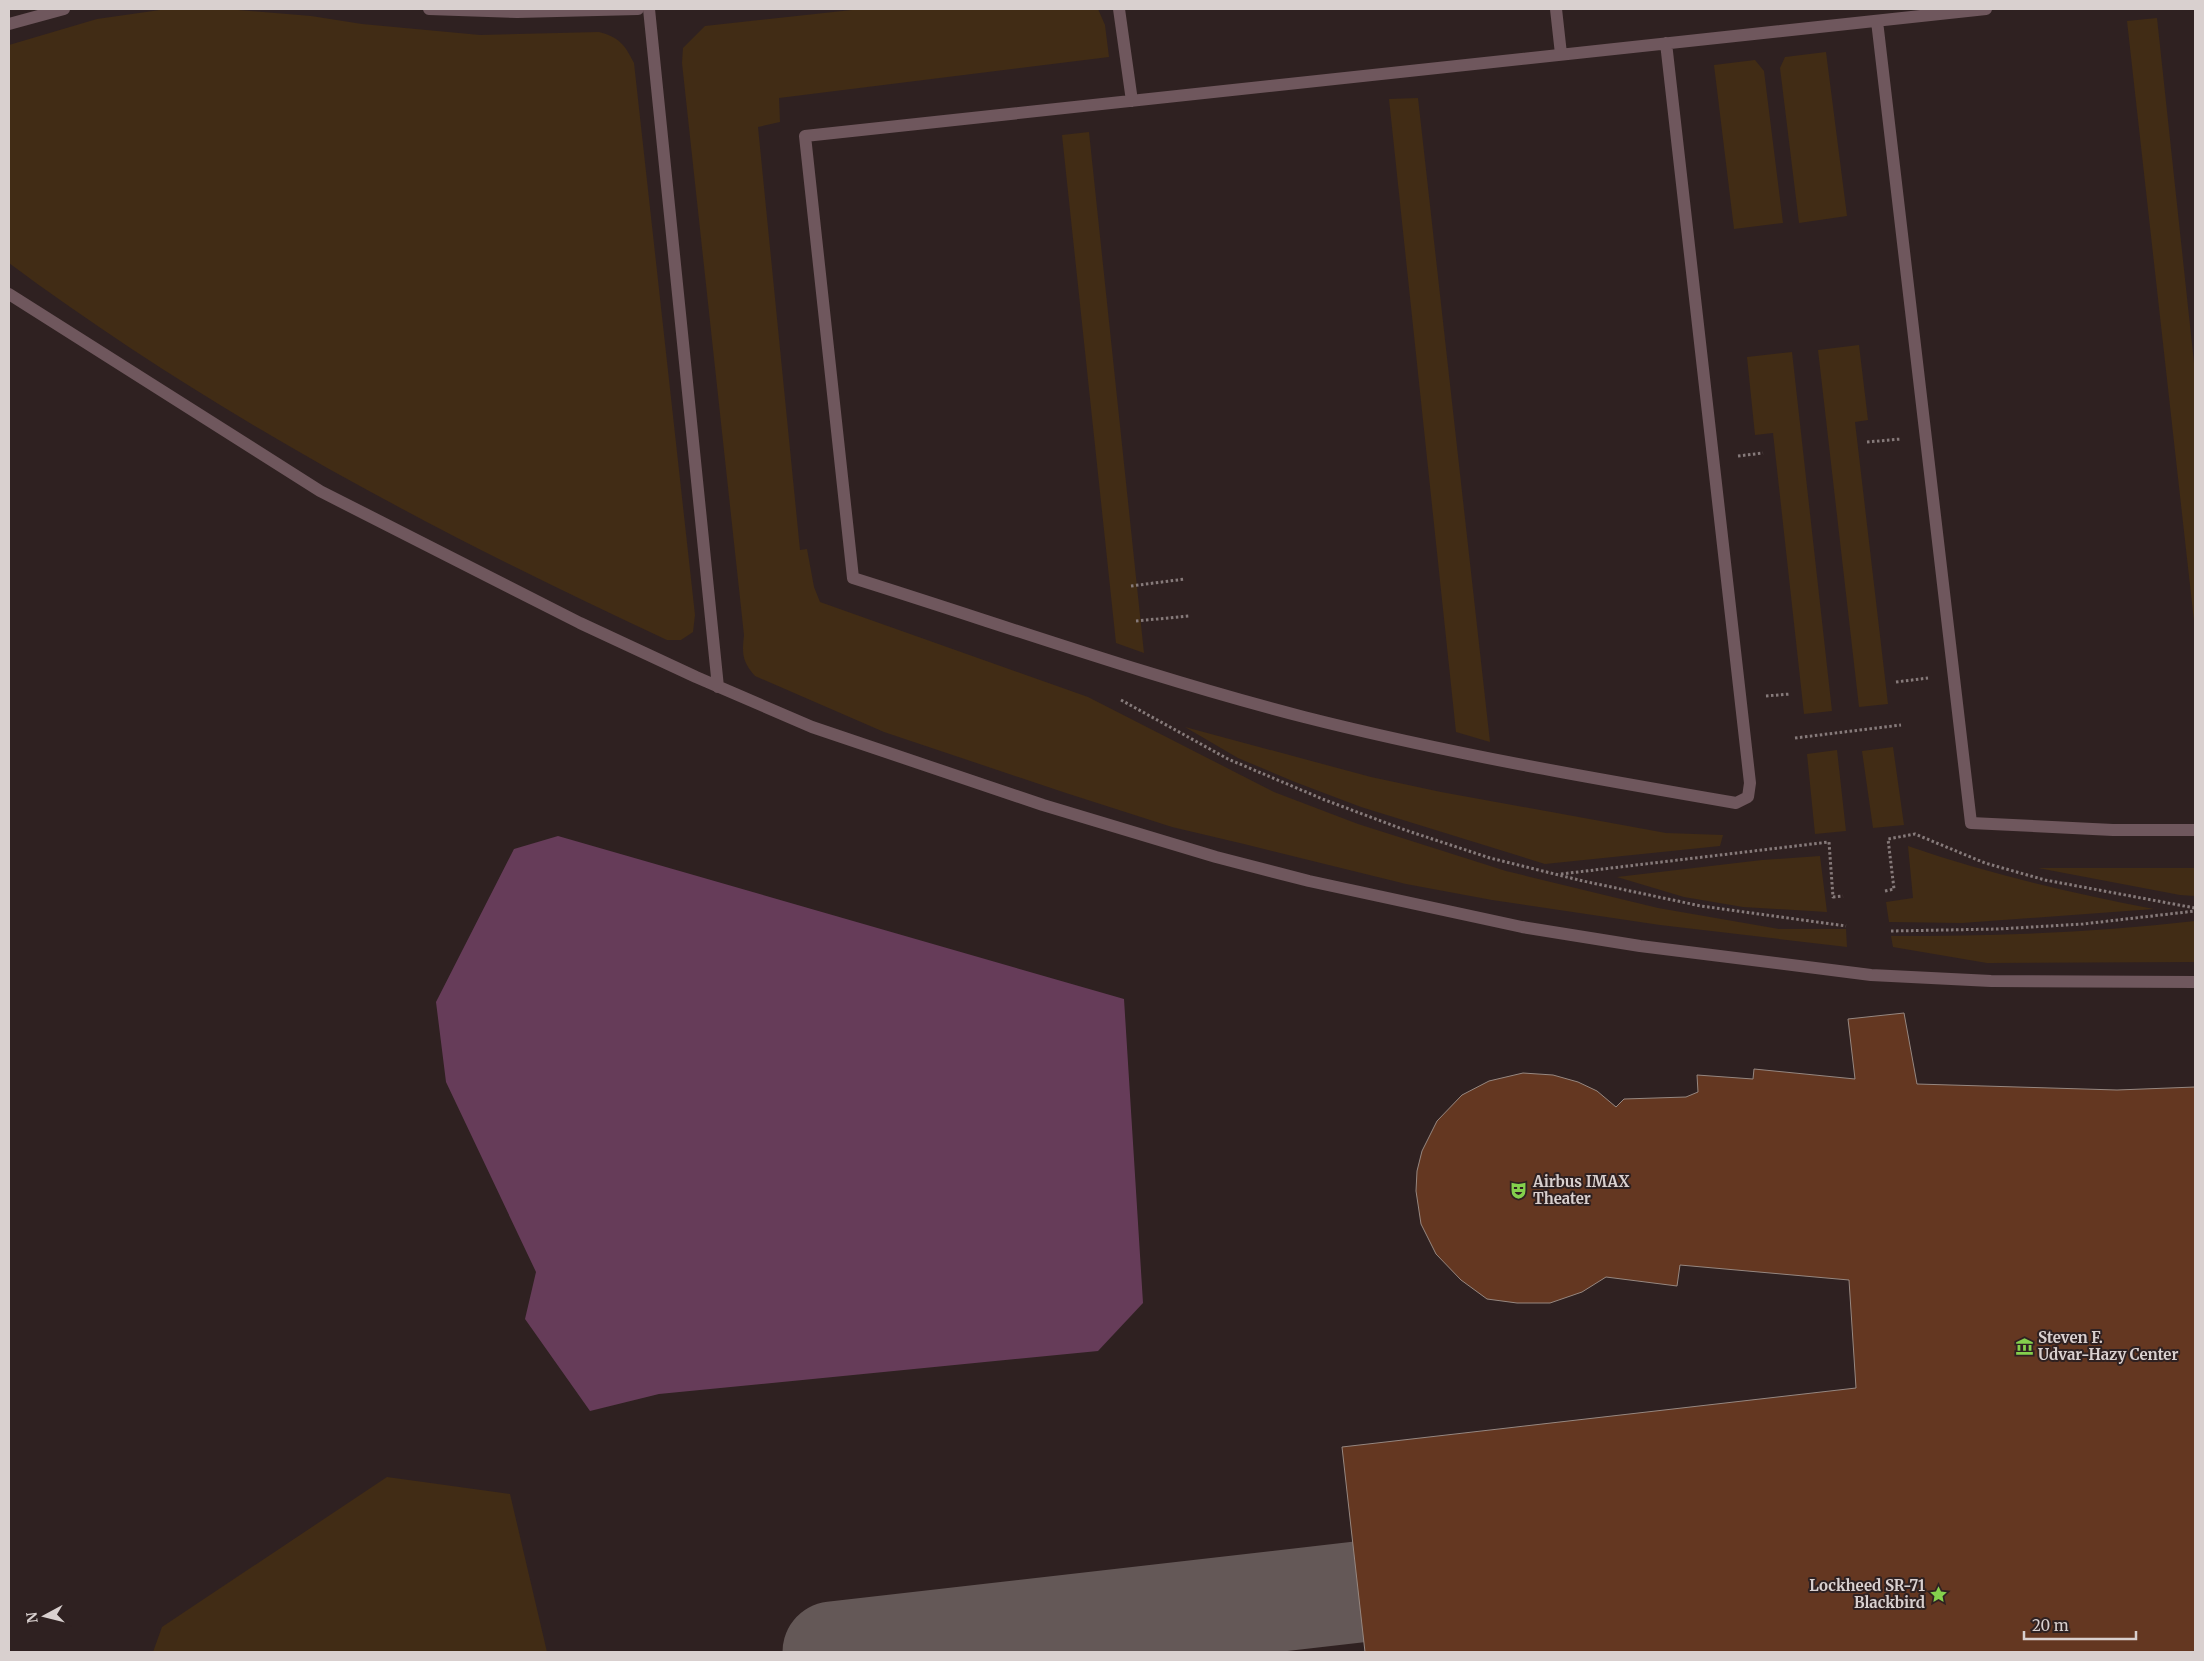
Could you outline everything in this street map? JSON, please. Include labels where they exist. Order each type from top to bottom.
[{"type":"street","points":[[9,24],[64,9]]},
{"type":"street","points":[[429,9],[517,12],[638,9]]},
{"type":"street","points":[[648,9],[718,687]]},
{"type":"street","points":[[1119,9],[1132,101]]},
{"type":"street","points":[[1556,9],[1561,54]]},
{"type":"street","points":[[1666,44],[1750,783],[1748,797],[1736,803],[1608,781],[1410,742],[1303,717],[1197,687],[853,578],[805,136],[1979,9]]},
{"type":"street","points":[[1876,21],[1971,823],[2113,830],[2195,830]]},
{"type":"street","points":[[9,294],[320,491],[580,623],[718,687],[812,727],[1043,805],[1216,857],[1309,881],[1522,927],[1640,946],[1871,975],[2011,981],[2195,982]]},
{"type":"path","points":[[1866,442],[1926,436]]},
{"type":"path","points":[[1131,586],[1185,579]]},
{"type":"path","points":[[1136,622],[1189,616]]},
{"type":"path","points":[[1896,682],[1954,674]]},
{"type":"path","points":[[1121,700],[1228,759],[1325,800],[1405,830],[1480,854],[1557,875],[1701,906],[1846,926]]},
{"type":"path","points":[[1795,738],[1901,725]]},
{"type":"path","points":[[1885,891],[1894,889],[1888,839],[1915,834],[1985,863],[2045,880],[2195,910]]},
{"type":"path","points":[[1557,875],[1829,842],[1834,896],[1843,896]]},
{"type":"path","points":[[1891,931],[1998,930],[2083,924],[2195,910]]},
{"type":"shaded area","points":[[167,9],[226,9],[311,16],[362,24],[480,35],[599,32],[612,36],[628,51],[634,63],[695,615],[693,632],[681,640],[667,640],[496,558],[412,514],[246,421],[165,371],[9,263],[9,45],[97,19]]},
{"type":"shaded area","points":[[861,9],[1098,9],[1105,25],[1109,57],[779,98],[780,122],[758,127],[800,550],[807,549],[814,587],[820,602],[1088,697],[1274,792],[1358,824],[1506,871],[1658,908],[1779,929],[1846,929],[1847,947],[1660,925],[1492,900],[1406,884],[1172,827],[884,732],[755,676],[745,661],[743,652],[744,635],[682,63],[683,48],[705,26]]},
{"type":"shaded area","points":[[2157,18],[2195,372],[2195,630],[2127,21]]},
{"type":"shaded area","points":[[1826,52],[1847,216],[1799,223],[1780,68],[1785,57]]},
{"type":"shaded area","points":[[1755,60],[1764,71],[1783,223],[1734,229],[1714,65]]},
{"type":"shaded area","points":[[1418,98],[1490,742],[1456,732],[1389,99]]},
{"type":"shaded area","points":[[1089,132],[1144,653],[1116,643],[1062,135]]},
{"type":"shaded area","points":[[1859,345],[1868,420],[1855,422],[1888,704],[1859,707],[1818,350]]},
{"type":"shaded area","points":[[1792,352],[1832,711],[1804,714],[1773,433],[1755,435],[1747,357]]},
{"type":"shaded area","points":[[1185,727],[1371,777],[1441,792],[1666,833],[1723,835],[1720,846],[1545,864],[1361,807],[1295,782],[1238,758]]},
{"type":"shaded area","points":[[1893,747],[1904,825],[1873,828],[1862,751]]},
{"type":"shaded area","points":[[1837,750],[1846,831],[1815,834],[1807,754]]},
{"type":"shaded area","points":[[558,836],[1124,999],[1143,1303],[1098,1351],[659,1394],[590,1411],[525,1319],[536,1272],[446,1082],[436,1002],[514,849]]},
{"type":"shaded area","points":[[1908,846],[2030,882],[2154,909],[1962,923],[1889,922],[1886,902],[1913,898]]},
{"type":"shaded area","points":[[1820,856],[1827,912],[1743,907],[1684,897],[1617,877],[1762,860]]},
{"type":"shaded area","points":[[2038,868],[2195,868],[2195,896],[2180,895]]},
{"type":"shaded area","points":[[2195,921],[2195,962],[1987,963],[1893,947],[1891,936],[2043,933]]},
{"type":"shaded area","points":[[387,1477],[510,1494],[547,1652],[153,1652],[162,1627]]},
{"type":"building","name":"Steven F. Udvar-Hazy Center","points":[[1904,1013],[1917,1084],[2117,1090],[2195,1087],[2195,1652],[1365,1652],[1342,1447],[1856,1388],[1849,1280],[1680,1265],[1677,1286],[1606,1277],[1582,1292],[1550,1303],[1517,1303],[1487,1299],[1461,1280],[1436,1254],[1421,1224],[1416,1191],[1417,1171],[1422,1151],[1437,1121],[1462,1095],[1489,1081],[1523,1073],[1553,1075],[1578,1082],[1597,1091],[1616,1107],[1624,1099],[1686,1097],[1698,1092],[1697,1075],[1753,1079],[1754,1069],[1855,1079],[1848,1019]]},
{"type":"taxiway","points":[[833,1652],[1358,1592]]},
{"type":"place","name":"Airbus IMAX Theater","points":[[1519,1190]]},
{"type":"place","name":"Steven F. Udvar-Hazy Center","points":[[2024,1346]]},
{"type":"place","name":"Lockheed SR-71 Blackbird","points":[[1939,1594]]}]
